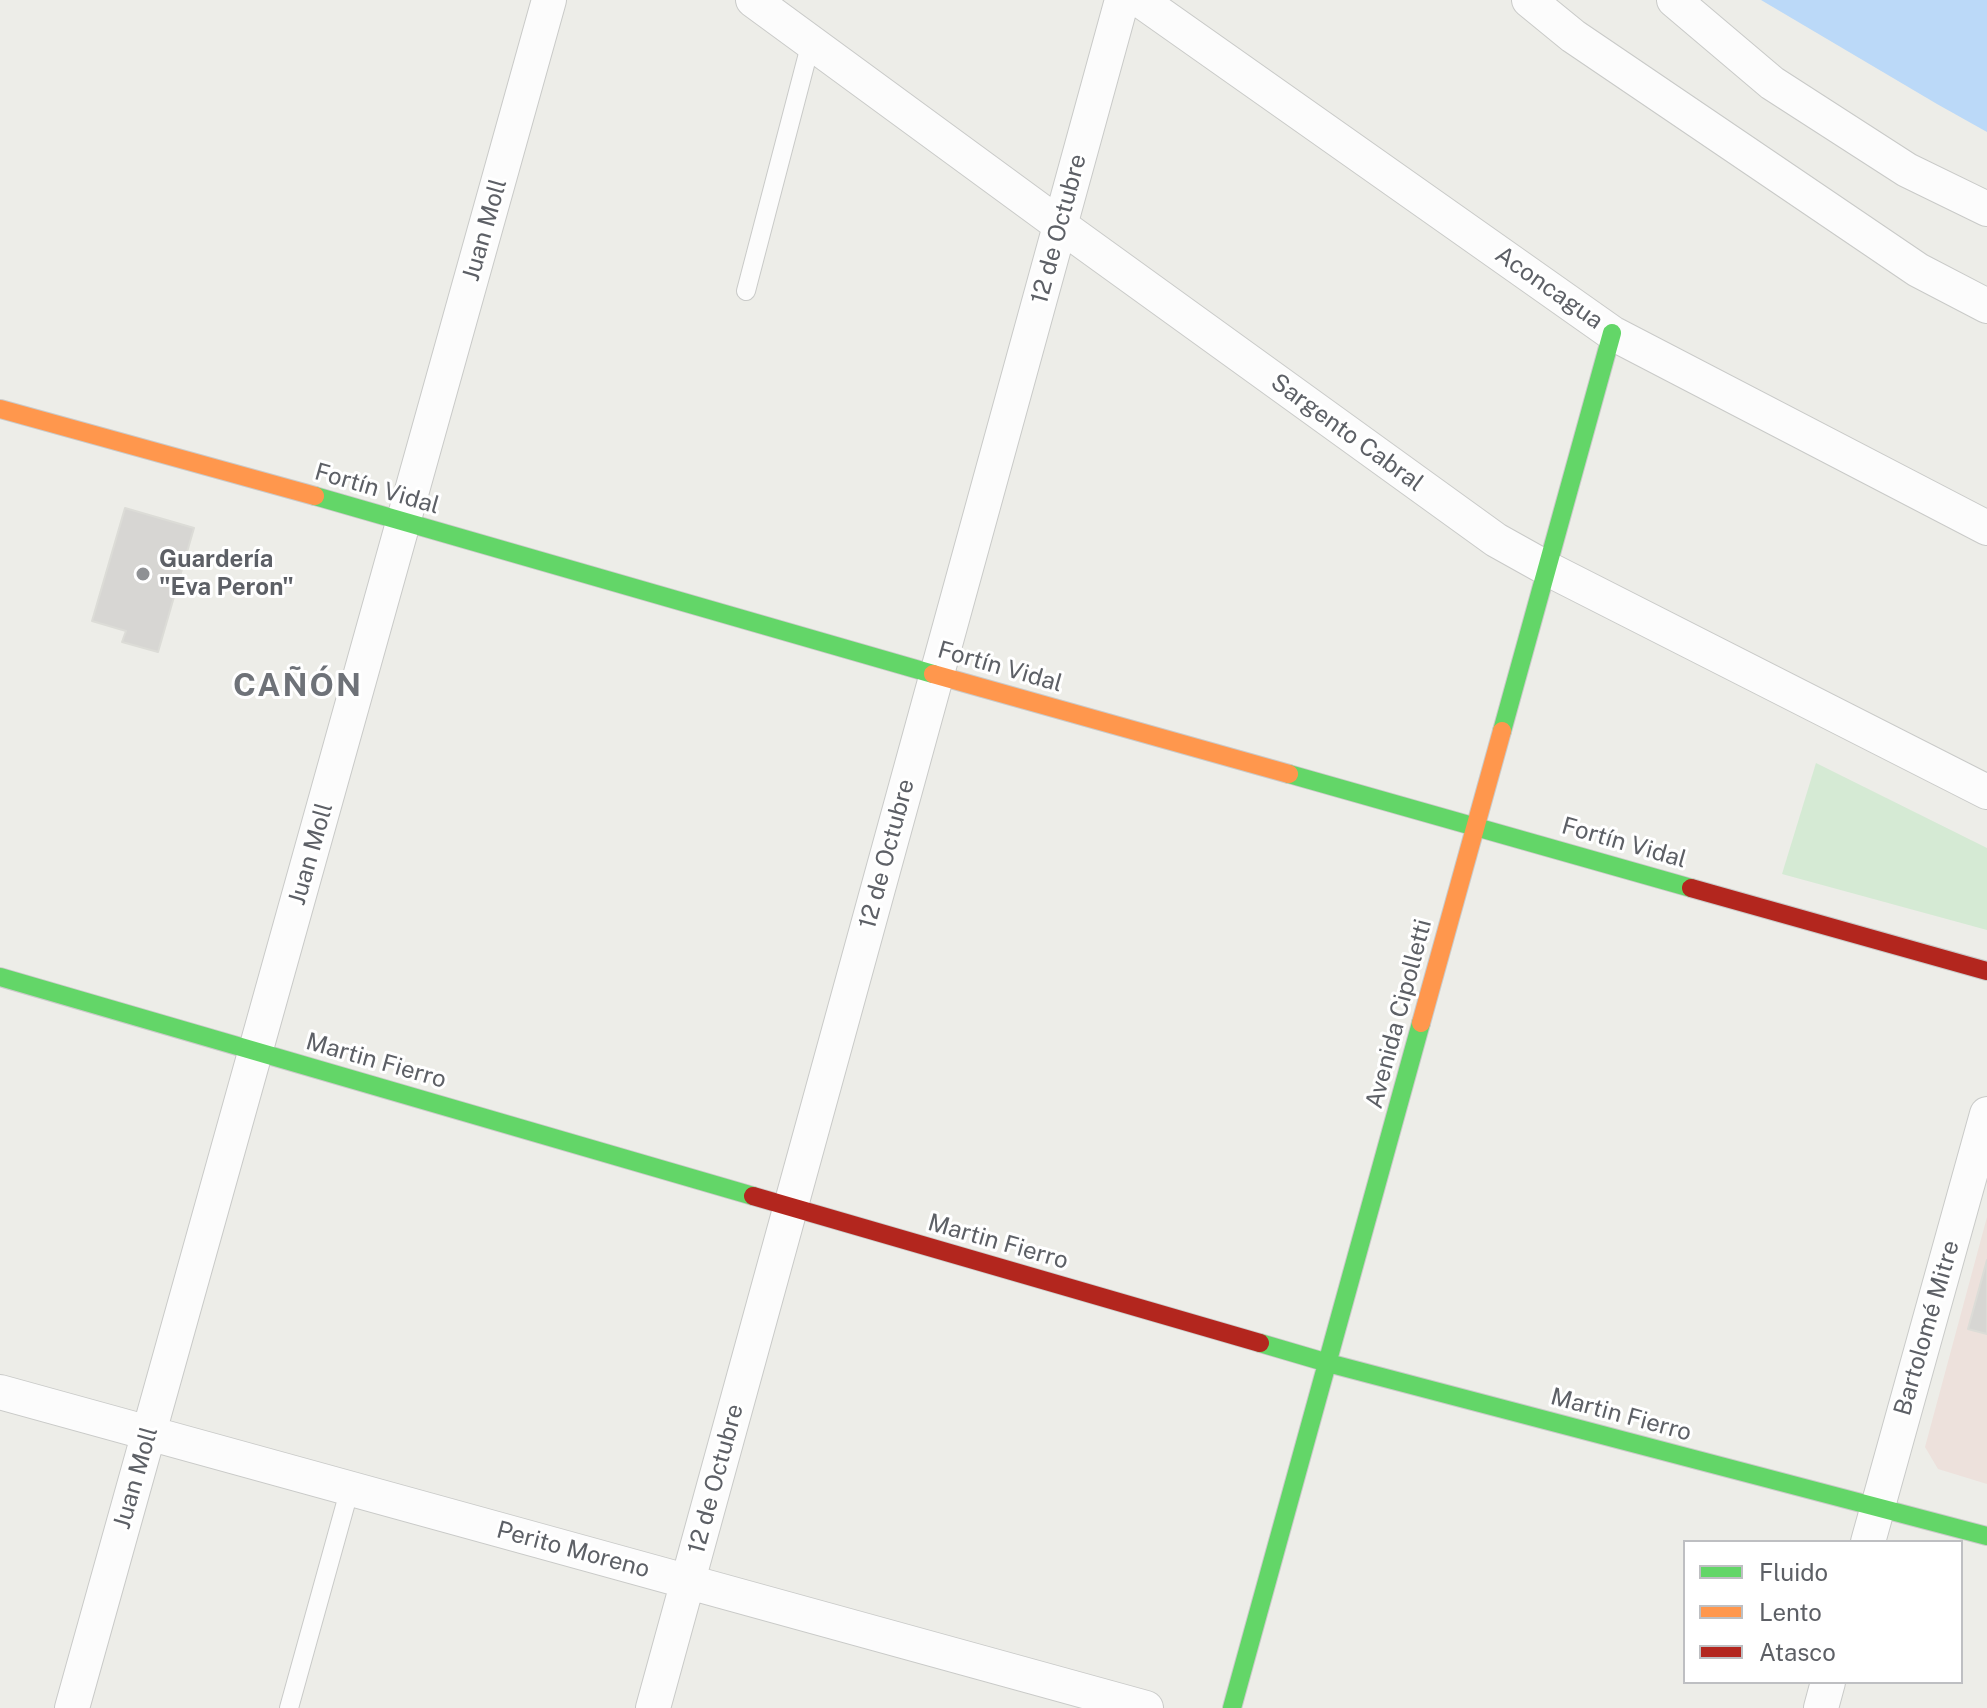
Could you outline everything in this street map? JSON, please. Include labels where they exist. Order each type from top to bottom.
[{"type":"street","name":"Juan Moll","points":[[72,1708],[549,0]]},
{"type":"street","name":"Sargento Cabral","points":[[753,0],[1496,540],[1987,792]]},
{"type":"street","name":"12 de Octubre","points":[[653,1708],[1122,0]]},
{"type":"street","name":"Aconcagua","points":[[1140,0],[1612,333],[1987,528]]},
{"type":"street","points":[[1529,0],[1573,36],[1904,261],[1987,306]]},
{"type":"street","points":[[1674,0],[1772,83],[1907,170],[1987,209]]},
{"type":"street","name":"Avenida Cipolletti","points":[[1232,1708],[1612,333]]},
{"type":"street","name":"Fortín Vidal","points":[[0,409],[1987,971]]},
{"type":"street","name":"Martin Fierro","points":[[0,977],[1328,1363],[1987,1536]]},
{"type":"street","name":"Bartolomé Mitre","points":[[1869,1540],[1987,1114]]},
{"type":"street","name":"Perito Moreno","points":[[0,1392],[1146,1708]]},
{"type":"street","points":[[1821,1708],[1827,1684]]},
{"type":"lane","points":[[746,291],[811,42]]},
{"type":"lane","points":[[289,1708],[350,1488]]},
{"type":"shaded area","points":[[1987,1217],[1987,1484],[1938,1469],[1925,1447]]},
{"type":"green space","points":[[1816,763],[1987,848],[1987,930],[1782,874]]},
{"type":"water","points":[[1761,0],[1987,0],[1987,132],[1937,104]]},
{"type":"building","name":"Guardería \"Eva Peron\"","points":[[125,508],[194,528],[158,652],[122,642],[126,631],[92,621]]},
{"type":"building","points":[[1987,1260],[1987,1334],[1968,1329]]},
{"type":"traffic: fast","points":[[1502,731],[1612,333]]},
{"type":"traffic: fast","points":[[315,496],[933,674]]},
{"type":"traffic: fast","points":[[1289,774],[1691,888]]},
{"type":"traffic: fast","points":[[0,977],[753,1196]]},
{"type":"traffic: fast","points":[[1232,1708],[1421,1023]]},
{"type":"traffic: fast","points":[[1260,1343],[1987,1536]]},
{"type":"traffic: slow","points":[[0,409],[315,496]]},
{"type":"traffic: slow","points":[[933,674],[1289,774]]},
{"type":"traffic: slow","points":[[1421,1023],[1502,731]]},
{"type":"traffic: jam","points":[[1691,888],[1987,971]]},
{"type":"traffic: jam","points":[[753,1196],[1260,1343]]},
{"type":"place","name":"Guardería \"Eva Peron\"","points":[[143,574]]},
{"type":"district","name":"CAÑÓN","points":[[298,686]]}]
